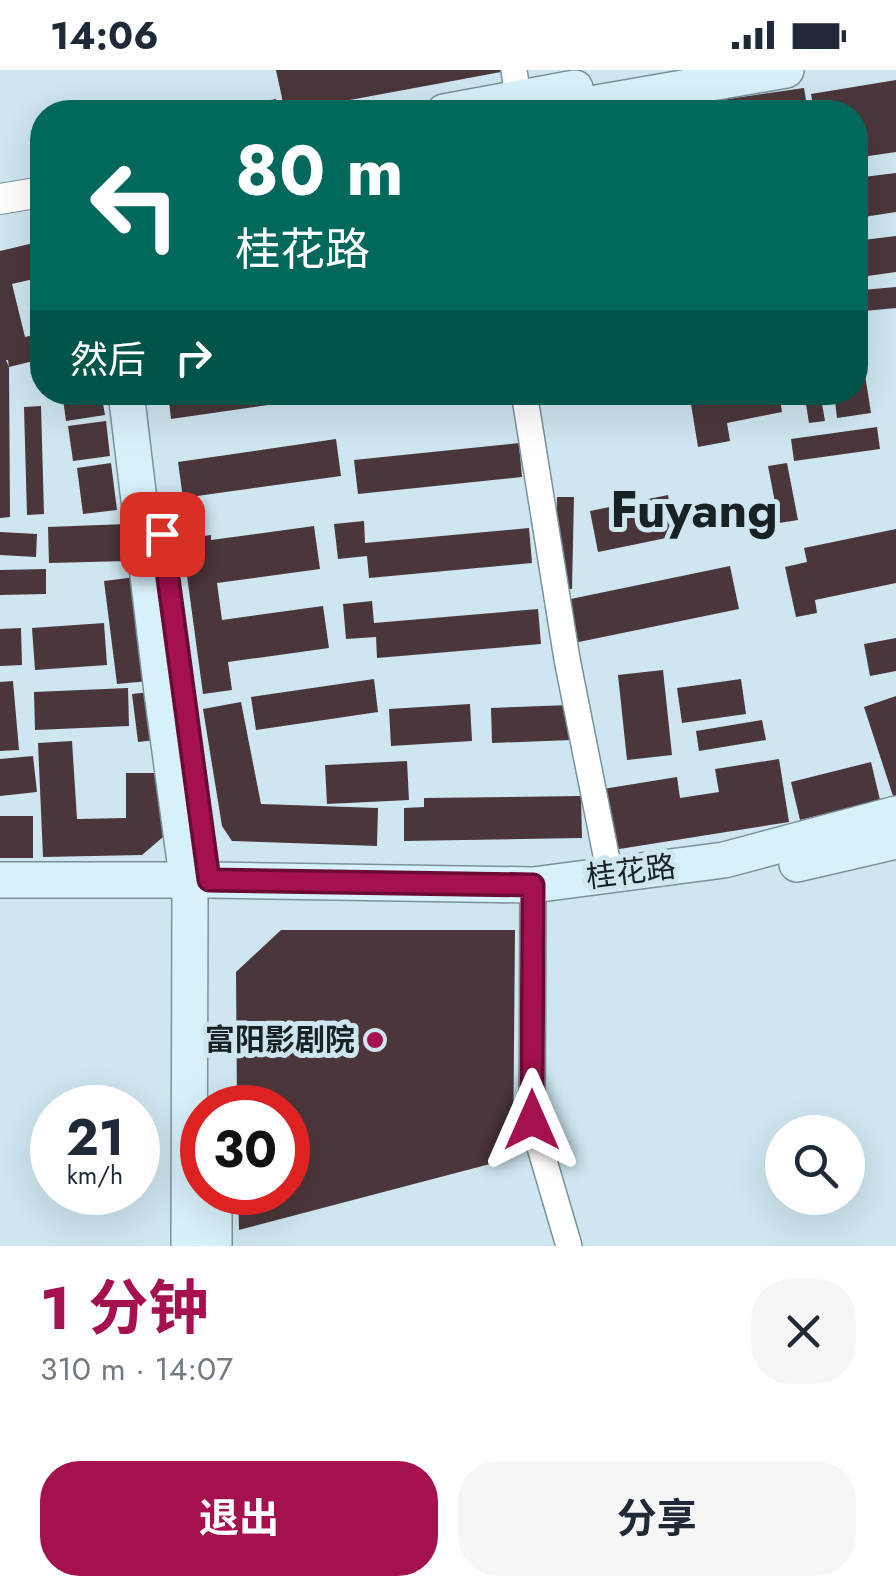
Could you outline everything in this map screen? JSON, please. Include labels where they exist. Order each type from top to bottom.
[{"type":"main road","points":[[495,100],[674,70]]},
{"type":"main road","points":[[525,93],[786,70]]},
{"type":"main road","points":[[128,405],[199,890],[189,1246]]},
{"type":"main road","points":[[143,405],[199,890],[212,1085]]},
{"type":"main road","name":"桂花路","points":[[0,880],[199,890],[533,896],[610,875],[724,860],[896,814]]},
{"type":"main road","points":[[533,896],[629,897],[722,882],[896,841]]},
{"type":"main road","points":[[0,902],[199,890]]},
{"type":"main road","points":[[214,1215],[214,1246]]},
{"type":"street","points":[[0,199],[30,194]]},
{"type":"street","points":[[0,212],[30,208]]},
{"type":"street","points":[[526,405],[567,660],[610,875]]},
{"type":"street","points":[[533,896],[532,1120],[569,1246]]},
{"type":"building","points":[[276,70],[501,70],[350,100],[282,100]]},
{"type":"building","points":[[896,80],[896,152],[868,156],[868,100],[812,100],[811,94]]},
{"type":"building","points":[[804,88],[806,100],[721,100]]},
{"type":"building","points":[[896,173],[896,212],[868,216],[868,176]]},
{"type":"building","points":[[896,236],[896,272],[868,276],[868,239]]},
{"type":"building","points":[[30,244],[30,280],[12,284],[25,337],[30,336],[30,362],[9,367],[10,517],[0,518],[0,251]]},
{"type":"building","points":[[896,287],[896,308],[868,311],[868,289]]},
{"type":"building","points":[[868,394],[871,413],[837,418],[836,405],[868,405]]},
{"type":"building","points":[[64,405],[103,405],[105,415],[66,421]]},
{"type":"building","points":[[169,405],[268,405],[171,419]]},
{"type":"building","points":[[691,405],[781,405],[782,412],[727,423],[730,441],[698,447]]},
{"type":"building","points":[[806,405],[822,405],[825,421],[809,423]]},
{"type":"building","points":[[41,406],[44,514],[27,515],[24,407]]},
{"type":"building","points":[[106,421],[110,456],[73,461],[68,426]]},
{"type":"building","points":[[877,427],[880,449],[794,461],[791,439]]},
{"type":"building","points":[[336,439],[341,476],[183,498],[178,462]]},
{"type":"building","points":[[519,443],[522,477],[358,494],[354,460]]},
{"type":"building","points":[[111,463],[117,510],[83,514],[77,468]]},
{"type":"building","points":[[787,463],[798,520],[779,523],[768,466]]},
{"type":"building","points":[[668,495],[676,536],[598,552],[590,511]]},
{"type":"building","points":[[557,497],[574,497],[572,589],[556,589]]},
{"type":"building","points":[[364,521],[365,543],[529,528],[532,563],[369,578],[367,556],[338,559],[334,524]]},
{"type":"building","points":[[127,524],[128,561],[49,563],[48,527]]},
{"type":"building","points":[[314,526],[320,569],[217,583],[222,620],[323,606],[329,648],[228,662],[232,690],[203,694],[182,539],[211,535],[211,540]]},
{"type":"building","points":[[896,529],[896,583],[815,600],[817,613],[796,617],[785,567],[807,562],[804,548]]},
{"type":"building","points":[[0,532],[37,534],[36,557],[0,555]]},
{"type":"building","points":[[730,566],[739,609],[569,644],[561,601]]},
{"type":"building","points":[[46,569],[46,594],[0,595],[0,570]]},
{"type":"building","points":[[136,577],[149,681],[117,684],[104,581]]},
{"type":"building","points":[[372,601],[374,623],[538,609],[541,644],[377,658],[376,637],[346,639],[343,604]]},
{"type":"building","points":[[104,623],[107,665],[35,670],[32,628]]},
{"type":"building","points":[[21,628],[22,665],[0,666],[0,629]]},
{"type":"building","points":[[896,638],[896,671],[870,676],[864,644]]},
{"type":"building","points":[[663,670],[672,755],[627,760],[618,675]]},
{"type":"building","points":[[374,679],[378,712],[256,730],[251,697]]},
{"type":"building","points":[[741,679],[746,714],[682,723],[677,688]]},
{"type":"building","points":[[13,681],[19,750],[0,751],[0,682]]},
{"type":"building","points":[[128,688],[129,726],[35,730],[34,692]]},
{"type":"building","points":[[150,692],[156,740],[138,742],[132,694]]},
{"type":"building","points":[[896,696],[896,795],[893,796],[864,707]]},
{"type":"building","points":[[241,702],[261,804],[378,808],[377,846],[232,841],[222,826],[203,709]]},
{"type":"building","points":[[470,704],[472,741],[391,746],[389,709]]},
{"type":"building","points":[[570,705],[571,740],[492,743],[491,708]]},
{"type":"building","points":[[762,720],[766,740],[699,751],[696,731]]},
{"type":"building","points":[[72,741],[77,819],[126,818],[126,773],[163,773],[163,837],[142,855],[43,857],[38,743]]},
{"type":"building","points":[[33,756],[37,792],[0,796],[0,759]]},
{"type":"building","points":[[779,759],[789,822],[613,850],[603,789],[677,777],[680,798],[719,792],[715,769]]},
{"type":"building","points":[[407,761],[409,800],[327,804],[325,765]]},
{"type":"building","points":[[871,762],[880,800],[800,820],[791,782]]},
{"type":"building","points":[[581,796],[582,838],[404,841],[404,808],[424,807],[424,798]]},
{"type":"building","points":[[0,816],[33,816],[33,858],[0,858]]},
{"type":"building","name":"富阳影剧院","points":[[281,930],[515,930],[513,1158],[310,1211],[310,1085],[237,1085],[236,972]]},
{"type":"building","name":"富阳影剧院","points":[[239,1215],[296,1215],[239,1230]]},
{"type":"place","name":"富阳影剧院","points":[[375,1040]]},
{"type":"district","name":"Fuyang","points":[[694,509]]},
{"type":"route","points":[[162,534],[209,880],[533,885],[532,1120]]}]
